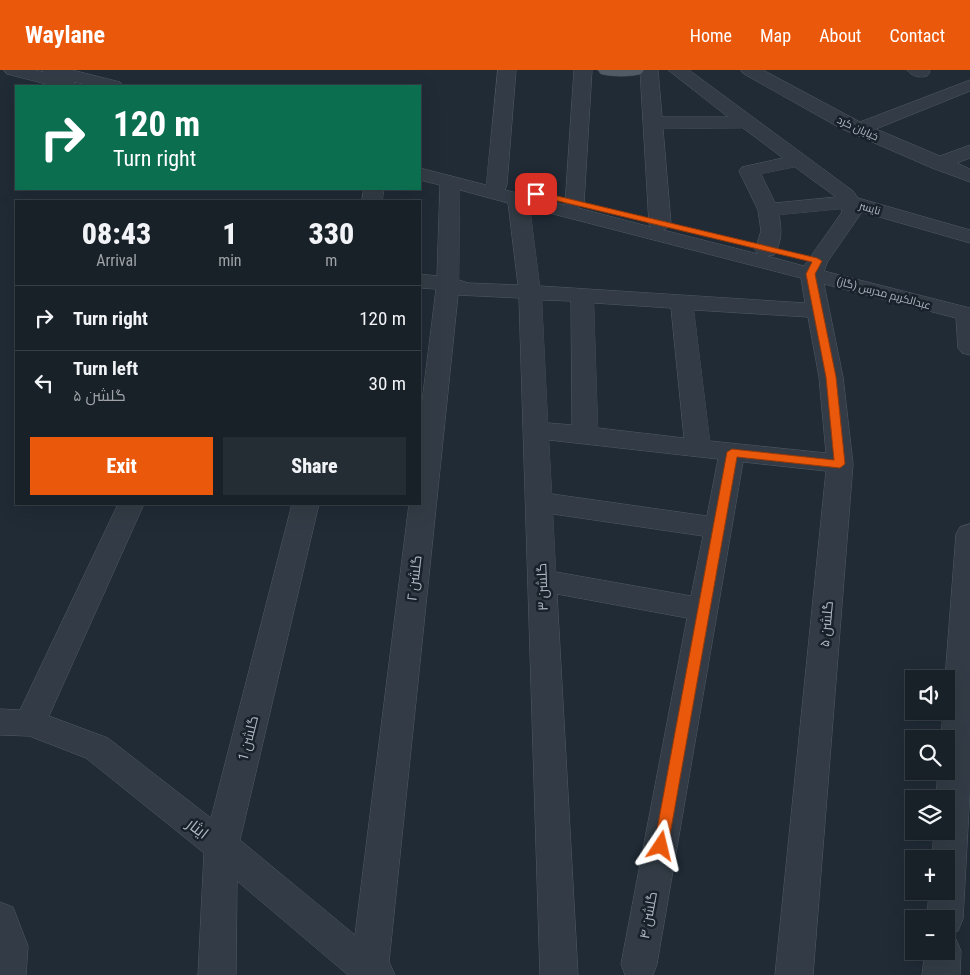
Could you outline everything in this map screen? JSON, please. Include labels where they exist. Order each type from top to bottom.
[{"type":"main road","points":[[607,70],[635,70]]},
{"type":"street","points":[[0,79],[14,70],[73,85]]},
{"type":"street","points":[[50,70],[110,85]]},
{"type":"street","points":[[495,188],[507,70]]},
{"type":"street","points":[[574,203],[583,70]]},
{"type":"street","points":[[649,70],[660,224]]},
{"type":"street","points":[[677,70],[846,195],[851,202],[852,212],[814,268]]},
{"type":"street","name":"خیابان کرد","points":[[750,70],[860,129],[970,176]]},
{"type":"street","points":[[860,129],[970,85]]},
{"type":"street","points":[[653,123],[748,122]]},
{"type":"street","points":[[939,164],[970,151]]},
{"type":"street","points":[[766,250],[772,231],[768,210],[749,171],[799,160]]},
{"type":"street","name":"عبدالکریم مدرس (گاز)","points":[[421,164],[495,188],[518,199],[814,268],[969,310]]},
{"type":"street","name":"عبدالکریم مدرس (گاز)","points":[[421,174],[574,203],[766,250],[814,268]]},
{"type":"street","name":"گلشن ۲","points":[[371,973],[448,284],[450,181]]},
{"type":"street","name":"گلشن ۳","points":[[518,199],[530,292],[559,975]]},
{"type":"street","name":"نایسر","points":[[768,210],[851,202],[970,237]]},
{"type":"street","name":"گلشن ۵","points":[[794,975],[840,464],[831,377],[818,311],[814,268]]},
{"type":"street","points":[[421,281],[448,284],[464,290],[582,295],[818,311]]},
{"type":"street","points":[[582,295],[586,436]]},
{"type":"street","points":[[682,302],[698,449]]},
{"type":"street","points":[[969,310],[970,348]]},
{"type":"street","points":[[536,430],[840,464]]},
{"type":"street","name":"گلشن ۴","points":[[640,964],[732,452]]},
{"type":"street","points":[[539,502],[719,528]]},
{"type":"street","points":[[15,722],[130,505]]},
{"type":"street","name":"گلشن 1","points":[[217,975],[222,846],[306,505]]},
{"type":"street","points":[[946,910],[970,534]]},
{"type":"street","points":[[542,580],[704,610]]},
{"type":"street","name":"ایثار","points":[[15,722],[98,748],[222,846],[371,973]]},
{"type":"street","points":[[0,919],[10,946],[7,975]]},
{"type":"street","points":[[941,975],[942,960]]},
{"type":"route","points":[[536,194],[817,261],[811,274],[831,377],[840,464],[732,452],[661,846]]}]
